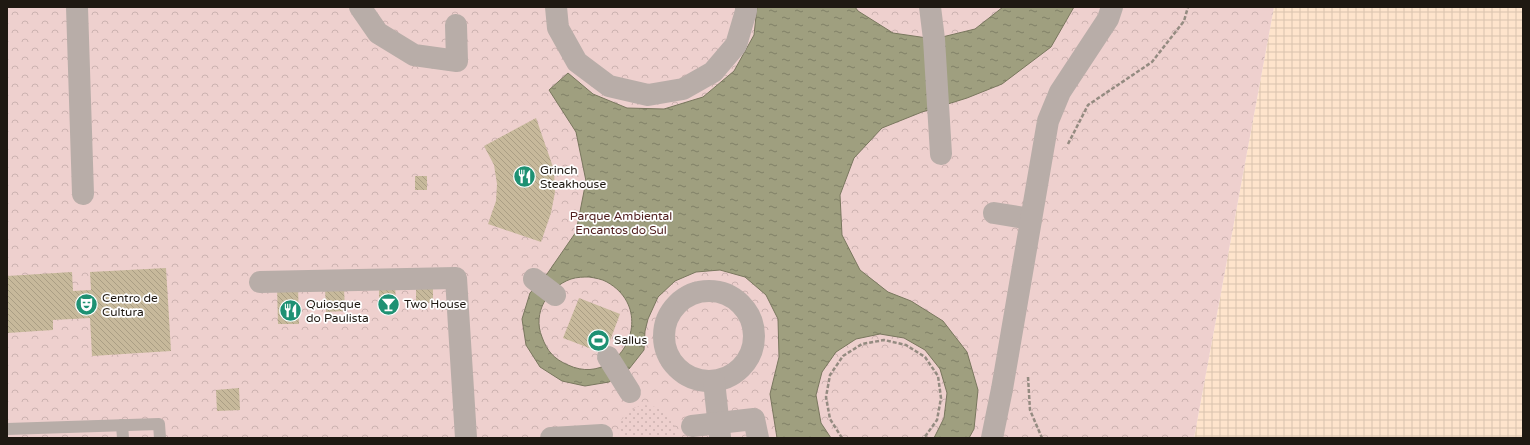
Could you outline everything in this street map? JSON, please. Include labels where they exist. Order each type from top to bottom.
[{"type":"street","points":[[78,7],[83,194]]},
{"type":"street","points":[[360,7],[378,33],[414,55],[457,61],[456,25]]},
{"type":"street","points":[[556,7],[558,28],[577,62],[609,86],[648,95],[683,89],[713,72],[736,45],[746,12],[746,7]]},
{"type":"street","points":[[930,7],[934,40],[941,154]]},
{"type":"street","points":[[992,438],[1002,389],[1048,121],[1060,92],[1108,19],[1112,7]]},
{"type":"street","points":[[994,213],[1031,219]]},
{"type":"street","points":[[260,282],[456,278],[466,438]]},
{"type":"street","points":[[705,291],[723,292],[738,301],[750,314],[754,332],[753,349],[744,364],[730,376],[714,381],[696,379],[680,370],[669,357],[664,340],[666,322],[674,306],[688,296],[705,291]]},
{"type":"street","points":[[609,359],[626,385]]},
{"type":"street","points":[[714,381],[719,430]]},
{"type":"street","points":[[692,426],[719,430],[754,419],[758,438]]},
{"type":"street","points":[[551,438],[602,435]]},
{"type":"lane","points":[[7,429],[159,424],[160,438]]},
{"type":"lane","points":[[122,425],[123,438]]},
{"type":"path","points":[[1067,146],[1088,105],[1152,62],[1184,21],[1188,7]]},
{"type":"path","points":[[842,438],[830,419],[827,404],[826,397],[830,375],[843,356],[849,352],[862,344],[884,340],[906,345],[919,353],[925,358],[938,376],[941,398],[937,420],[924,438]]},
{"type":"path","points":[[1029,370],[1030,410],[1042,438]]},
{"type":"shaded area","points":[[1274,7],[1523,7],[1523,438],[1194,438]]},
{"type":"green space","name":"Parque Ambiental Encantos do Sul","points":[[7,7],[1274,7],[1194,438],[7,438]]},
{"type":"green space","points":[[642,405],[656,407],[667,413],[674,423],[675,438],[619,438],[621,421],[627,413]]},
{"type":"water","points":[[757,7],[855,7],[858,11],[893,33],[934,39],[975,29],[1003,7],[1074,7],[1051,47],[1002,84],[967,98],[922,112],[882,128],[854,158],[840,195],[842,235],[860,270],[888,292],[911,301],[943,321],[967,352],[978,390],[974,429],[969,438],[934,438],[944,418],[947,393],[940,369],[925,350],[904,338],[880,334],[856,339],[836,352],[822,372],[816,395],[821,423],[831,438],[777,438],[770,394],[779,357],[778,319],[766,295],[745,277],[720,270],[696,272],[675,281],[658,297],[648,319],[645,331],[644,350],[629,369],[609,382],[585,386],[562,381],[540,367],[526,345],[522,319],[530,293],[547,274],[576,232],[586,181],[576,132],[549,90],[568,73],[593,94],[627,108],[664,109],[703,97],[734,71],[754,35]],"holes":[[[589,277],[601,279],[607,282],[623,295],[630,311],[631,328],[626,344],[617,357],[603,366],[586,370],[568,365],[552,354],[542,337],[539,328],[539,319],[544,302],[555,288],[571,279]]]},
{"type":"building","name":"Grinch Steakhouse","points":[[536,118],[554,170],[555,192],[551,213],[541,242],[488,224],[496,201],[497,184],[494,165],[484,146]]},
{"type":"building","points":[[415,176],[427,176],[427,190],[415,190]]},
{"type":"building","name":"Centro de Cultura","points":[[166,268],[171,351],[92,356],[90,318],[53,320],[53,330],[7,333],[7,276],[72,272],[73,291],[91,290],[90,272]]},
{"type":"building","points":[[416,283],[433,283],[433,303],[416,302]]},
{"type":"building","points":[[379,284],[395,284],[396,303],[379,303]]},
{"type":"building","points":[[277,286],[298,286],[299,324],[278,324]]},
{"type":"building","points":[[325,288],[344,288],[345,311],[326,312]]},
{"type":"building","points":[[579,298],[620,314],[605,354],[563,338]]},
{"type":"building","points":[[239,388],[240,410],[217,411],[216,390]]},
{"type":"place","name":"Grinch Steakhouse","points":[[525,177]]},
{"type":"place","name":"Two House","points":[[388,304]]},
{"type":"place","name":"Centro de Cultura","points":[[87,305]]},
{"type":"place","name":"Quiosque do Paulista","points":[[291,311]]},
{"type":"place","name":"Sallus","points":[[599,340]]}]
